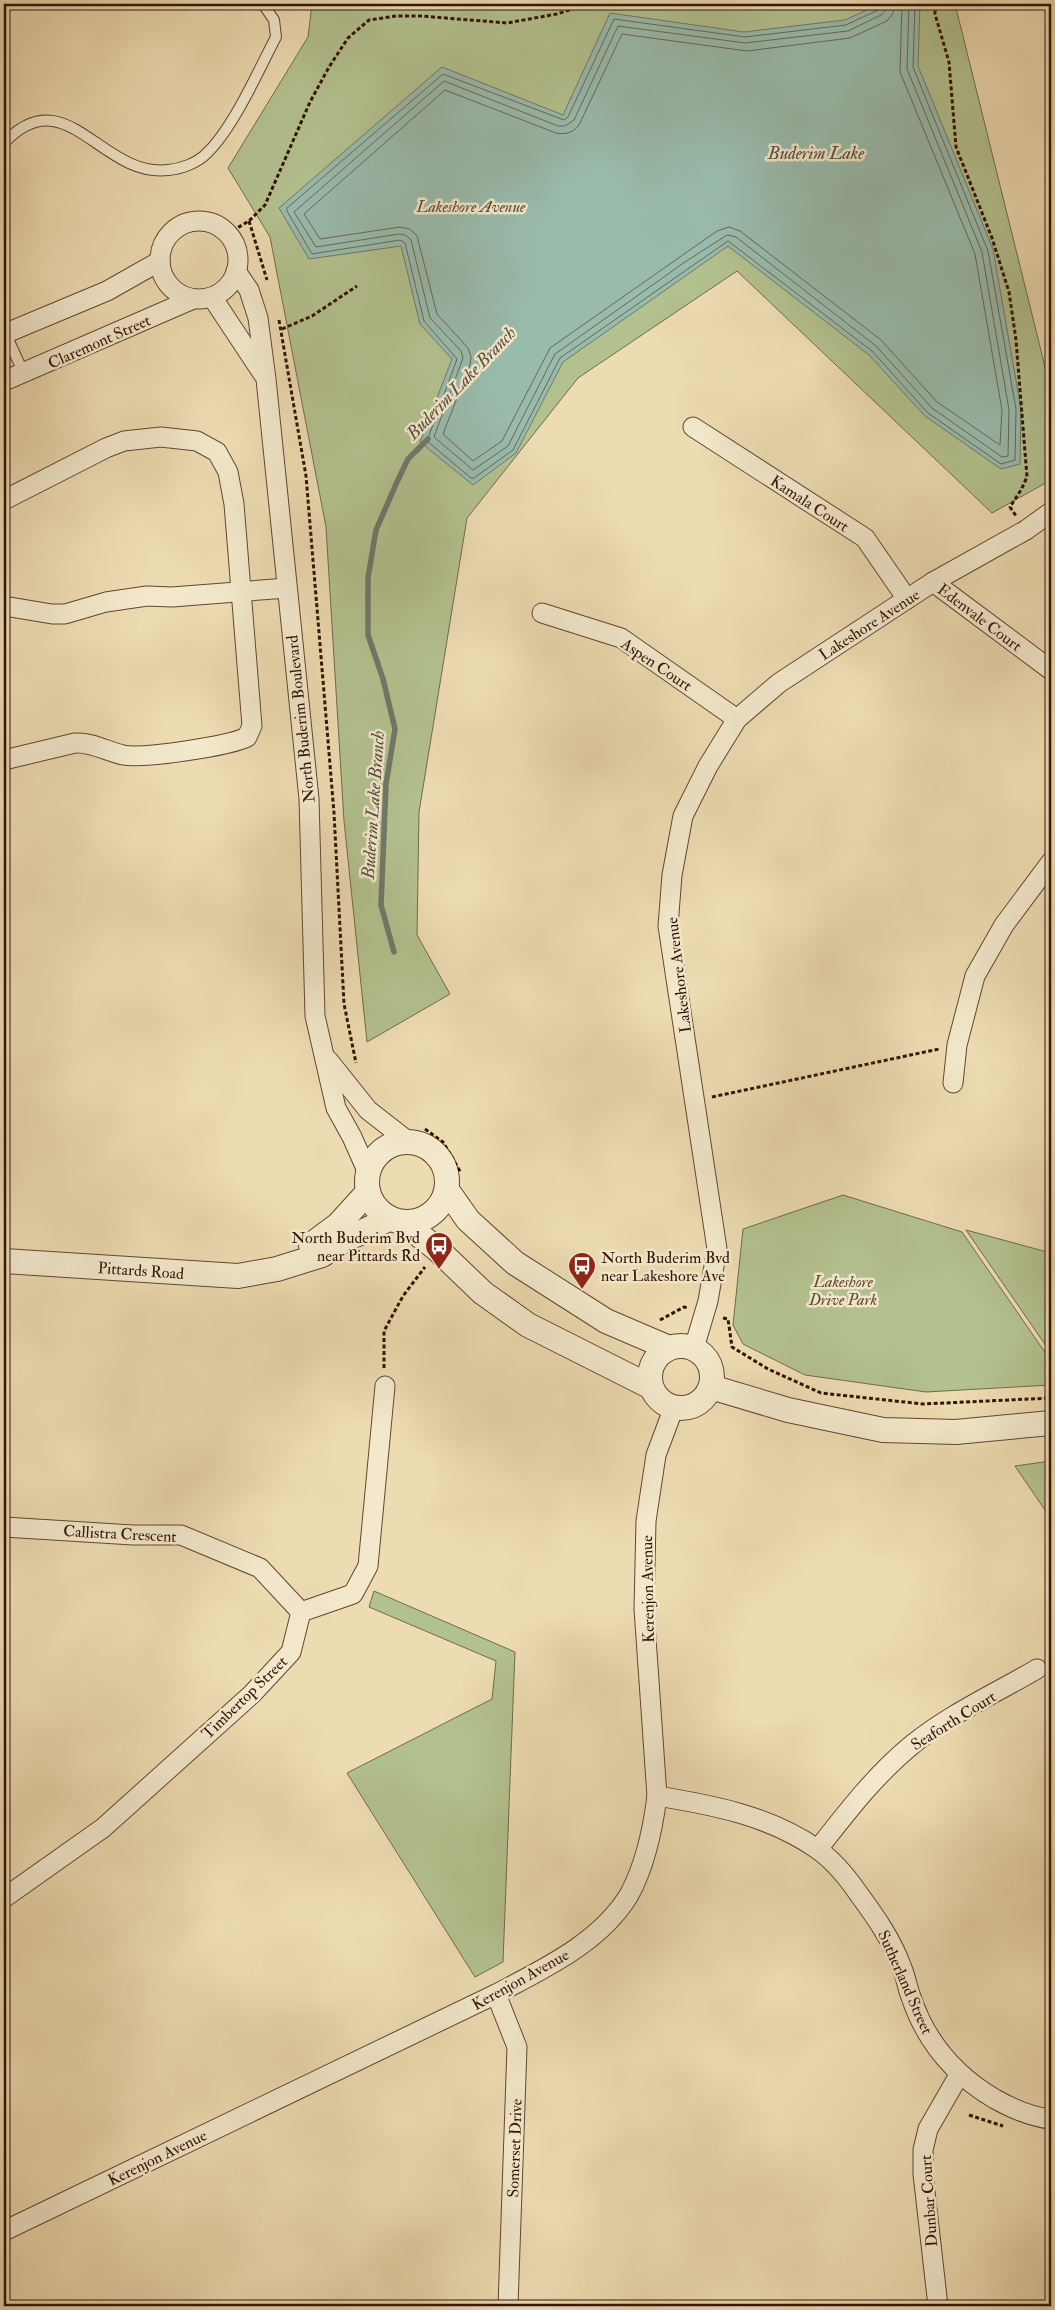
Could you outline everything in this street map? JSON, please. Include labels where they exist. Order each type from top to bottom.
[{"type":"street","points":[[199,221],[212,223],[227,234],[231,238],[237,254],[236,271],[231,282],[223,291],[212,297],[193,299],[173,290],[162,272],[160,261],[167,237],[187,223],[199,221]]},
{"type":"street","points":[[4,332],[107,291],[160,261]]},
{"type":"street","name":"North Buderim Boulevard","points":[[236,271],[250,290],[258,318],[266,379],[309,799],[314,1016],[326,1057],[336,1108],[352,1137],[368,1183]]},
{"type":"street","name":"North Buderim Boulevard","points":[[212,297],[266,379]]},
{"type":"street","name":"Claremont Street","points":[[4,381],[24,374],[193,299]]},
{"type":"street","name":"Kamala Court","points":[[693,427],[865,538],[907,599]]},
{"type":"street","points":[[4,500],[124,441],[161,437],[197,441],[217,452],[224,462],[231,483],[252,726],[248,737],[230,743],[139,757],[123,755],[86,742],[4,760]]},
{"type":"street","name":"Lakeshore Avenue","points":[[694,1348],[705,1312],[717,1249],[668,926],[672,875],[683,816],[708,766],[737,718],[779,683],[933,582],[1026,530],[1051,512]]},
{"type":"street","name":"Edenvale Court","points":[[933,582],[1051,670]]},
{"type":"street","points":[[4,606],[52,614],[65,614],[122,599],[287,588]]},
{"type":"street","name":"Aspen Court","points":[[542,613],[621,638],[737,718]]},
{"type":"street","points":[[953,1083],[957,1045],[975,976],[1004,925],[1051,862]]},
{"type":"street","name":"North Buderim Boulevard","points":[[326,1057],[368,1110],[415,1135]]},
{"type":"street","points":[[651,1387],[650,1377],[655,1360],[670,1348],[682,1345],[694,1348],[702,1353],[712,1368],[711,1387],[707,1395],[692,1406],[674,1407],[664,1403],[651,1387],[528,1325],[483,1293],[438,1248],[372,1203],[368,1183],[373,1160],[383,1150],[415,1135],[420,1144],[431,1149],[439,1157],[445,1167],[447,1178],[455,1184],[468,1220],[515,1263],[606,1321],[670,1348]]},
{"type":"street","name":"Pittards Road","points":[[277,1269],[338,1225],[368,1183]]},
{"type":"street","points":[[396,1221],[426,1218],[436,1211],[455,1184]]},
{"type":"street","name":"Pittards Road","points":[[4,1261],[238,1276],[277,1269],[322,1255],[348,1239],[396,1221]]},
{"type":"street","points":[[301,1612],[353,1594],[368,1566],[384,1386]]},
{"type":"street","points":[[711,1387],[788,1410],[883,1430],[956,1432],[1051,1423]]},
{"type":"street","name":"Kerenjon Avenue","points":[[4,2231],[496,1994],[567,1955],[599,1931],[628,1895],[644,1857],[654,1821],[657,1796],[644,1608],[646,1521],[656,1455],[674,1407]]},
{"type":"street","name":"Callistra Crescent","points":[[4,1527],[133,1535],[181,1535],[260,1568],[301,1612]]},
{"type":"street","name":"Timbertop Street","points":[[4,1898],[103,1828],[252,1694],[291,1652],[301,1612]]},
{"type":"street","name":"Seaforth Court","points":[[818,1849],[859,1797],[913,1744],[939,1725],[1038,1669]]},
{"type":"street","name":"Sutherland Street","points":[[657,1796],[717,1806],[756,1818],[818,1849],[838,1868],[854,1888],[889,1938],[924,2028],[944,2058],[959,2075],[1007,2106],[1028,2115],[1051,2120]]},
{"type":"street","name":"Somerset Drive","points":[[496,1994],[517,2047],[508,2306]]},
{"type":"street","name":"Dunbar Court","points":[[938,2306],[923,2174],[923,2150],[928,2129],[959,2075]]},
{"type":"lane","points":[[4,143],[16,130],[38,120],[66,123],[123,161],[155,172],[180,169],[205,156],[222,136],[276,38],[274,20],[263,4]]},
{"type":"lane","points":[[4,332],[24,374]]},
{"type":"path","points":[[227,234],[249,221],[265,205],[310,102],[329,67],[348,38],[370,20],[396,16],[421,16],[507,23],[557,14],[587,4]]},
{"type":"path","points":[[768,4],[804,6],[810,4]]},
{"type":"path","points":[[935,4],[935,14],[949,62],[956,147],[992,238],[1009,292],[1016,340],[1027,477],[1010,507],[1026,530]]},
{"type":"path","points":[[249,221],[269,288]]},
{"type":"path","points":[[282,329],[312,316],[357,286]]},
{"type":"path","points":[[278,316],[282,329],[306,476],[334,813],[344,1004],[358,1072]]},
{"type":"path","points":[[695,1100],[957,1045]]},
{"type":"path","points":[[415,1135],[443,1142],[455,1184]]},
{"type":"path","points":[[384,1386],[384,1332],[403,1296],[426,1266]]},
{"type":"path","points":[[652,1319],[661,1320],[684,1307],[728,1320],[732,1346],[768,1369],[821,1393],[923,1404],[1051,1398]]},
{"type":"green space","name":"Lakeshore Avenue","points":[[312,4],[955,4],[1051,391],[1051,480],[992,513],[737,271],[578,378],[467,518],[419,812],[417,935],[450,994],[367,1042],[344,821],[326,527],[270,237],[228,168],[308,37]]},
{"type":"green space","name":"Lakeshore Drive Park","points":[[843,1195],[962,1232],[1051,1361],[1051,1385],[926,1392],[805,1375],[743,1344],[733,1325],[743,1229]]},
{"type":"green space","points":[[966,1230],[1051,1253],[1051,1353]]},
{"type":"green space","points":[[1051,1461],[1051,1519],[1015,1466]]},
{"type":"green space","points":[[374,1591],[515,1652],[503,1962],[475,1977],[347,1773],[492,1699],[496,1661],[369,1607]]},
{"type":"water","name":"Buderim Lake","points":[[880,4],[920,4],[918,66],[993,249],[1021,409],[1020,464],[1001,469],[925,416],[869,355],[728,246],[563,362],[516,453],[473,485],[420,442],[452,359],[420,324],[401,246],[309,259],[279,208],[442,67],[563,115],[610,13],[744,32],[845,20]]},
{"type":"waterway","name":"Buderim Lake Branch","points":[[394,952],[381,905],[386,784],[395,729],[383,679],[368,635],[368,578],[376,530],[408,459],[428,439]]},
{"type":"place","name":"North Buderim Bvd near Pittards Rd","points":[[439,1270]]},
{"type":"place","name":"North Buderim Bvd near Lakeshore Ave","points":[[582,1290]]}]
